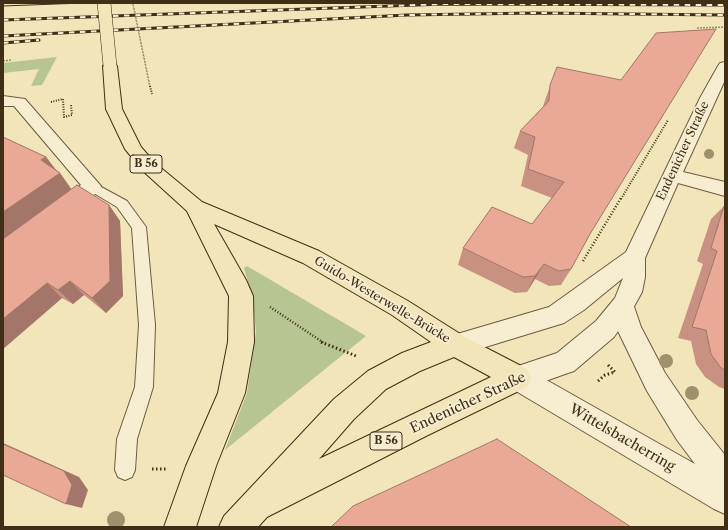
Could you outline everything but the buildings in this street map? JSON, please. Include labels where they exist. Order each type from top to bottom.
[{"type":"main road","name":"Guido-Westerwelle-Brücke","points":[[104,3],[114,109],[134,149],[149,167],[195,207],[311,257],[400,308],[456,345],[518,378]]},
{"type":"main road","name":"B 56","points":[[180,527],[201,466],[231,393],[241,342],[241,296],[238,287],[195,207]]},
{"type":"main road","name":"Endenicher Straße","points":[[245,517],[344,409],[377,380],[411,362],[456,345]]},
{"type":"main road","name":"Endenicher Straße","points":[[245,517],[416,426],[518,378]]},
{"type":"street","name":"Endenicher Straße","points":[[518,378],[565,362],[605,329],[623,305],[630,292],[634,277],[634,258],[671,175],[725,66]]},
{"type":"street","points":[[3,101],[19,102],[92,186],[48,220]]},
{"type":"street","points":[[671,175],[725,189]]},
{"type":"street","name":"Endenicher Straße","points":[[456,345],[556,316],[576,303],[604,279],[634,258]]},
{"type":"street","points":[[623,305],[628,329],[656,382],[687,430],[725,479]]},
{"type":"street","name":"Wittelsbacherring","points":[[518,378],[725,498]]},
{"type":"lane","points":[[92,186],[122,204],[139,226],[147,325],[144,387],[127,439],[125,470]]},
{"type":"path","points":[[130,3],[133,4],[136,14],[134,18],[152,94]]},
{"type":"path","points":[[697,28],[725,27]]},
{"type":"path","points":[[3,61],[12,60]]},
{"type":"path","points":[[63,101],[64,117],[72,115],[71,105]]},
{"type":"path","points":[[582,261],[672,114]]},
{"type":"path","points":[[241,296],[266,305],[295,323],[318,341],[356,356]]},
{"type":"green space","points":[[57,57],[42,85],[31,86],[39,69],[3,73],[3,63]]},
{"type":"green space","points":[[247,266],[366,336],[225,450],[247,393],[256,332],[253,299],[244,268]]},
{"type":"tram line","points":[[3,6],[83,3]]},
{"type":"railway","points":[[3,20],[444,4],[725,5]]},
{"type":"railway","points":[[3,36],[407,15],[536,13],[725,15]]},
{"type":"railway","points":[[3,43],[39,40]]}]
